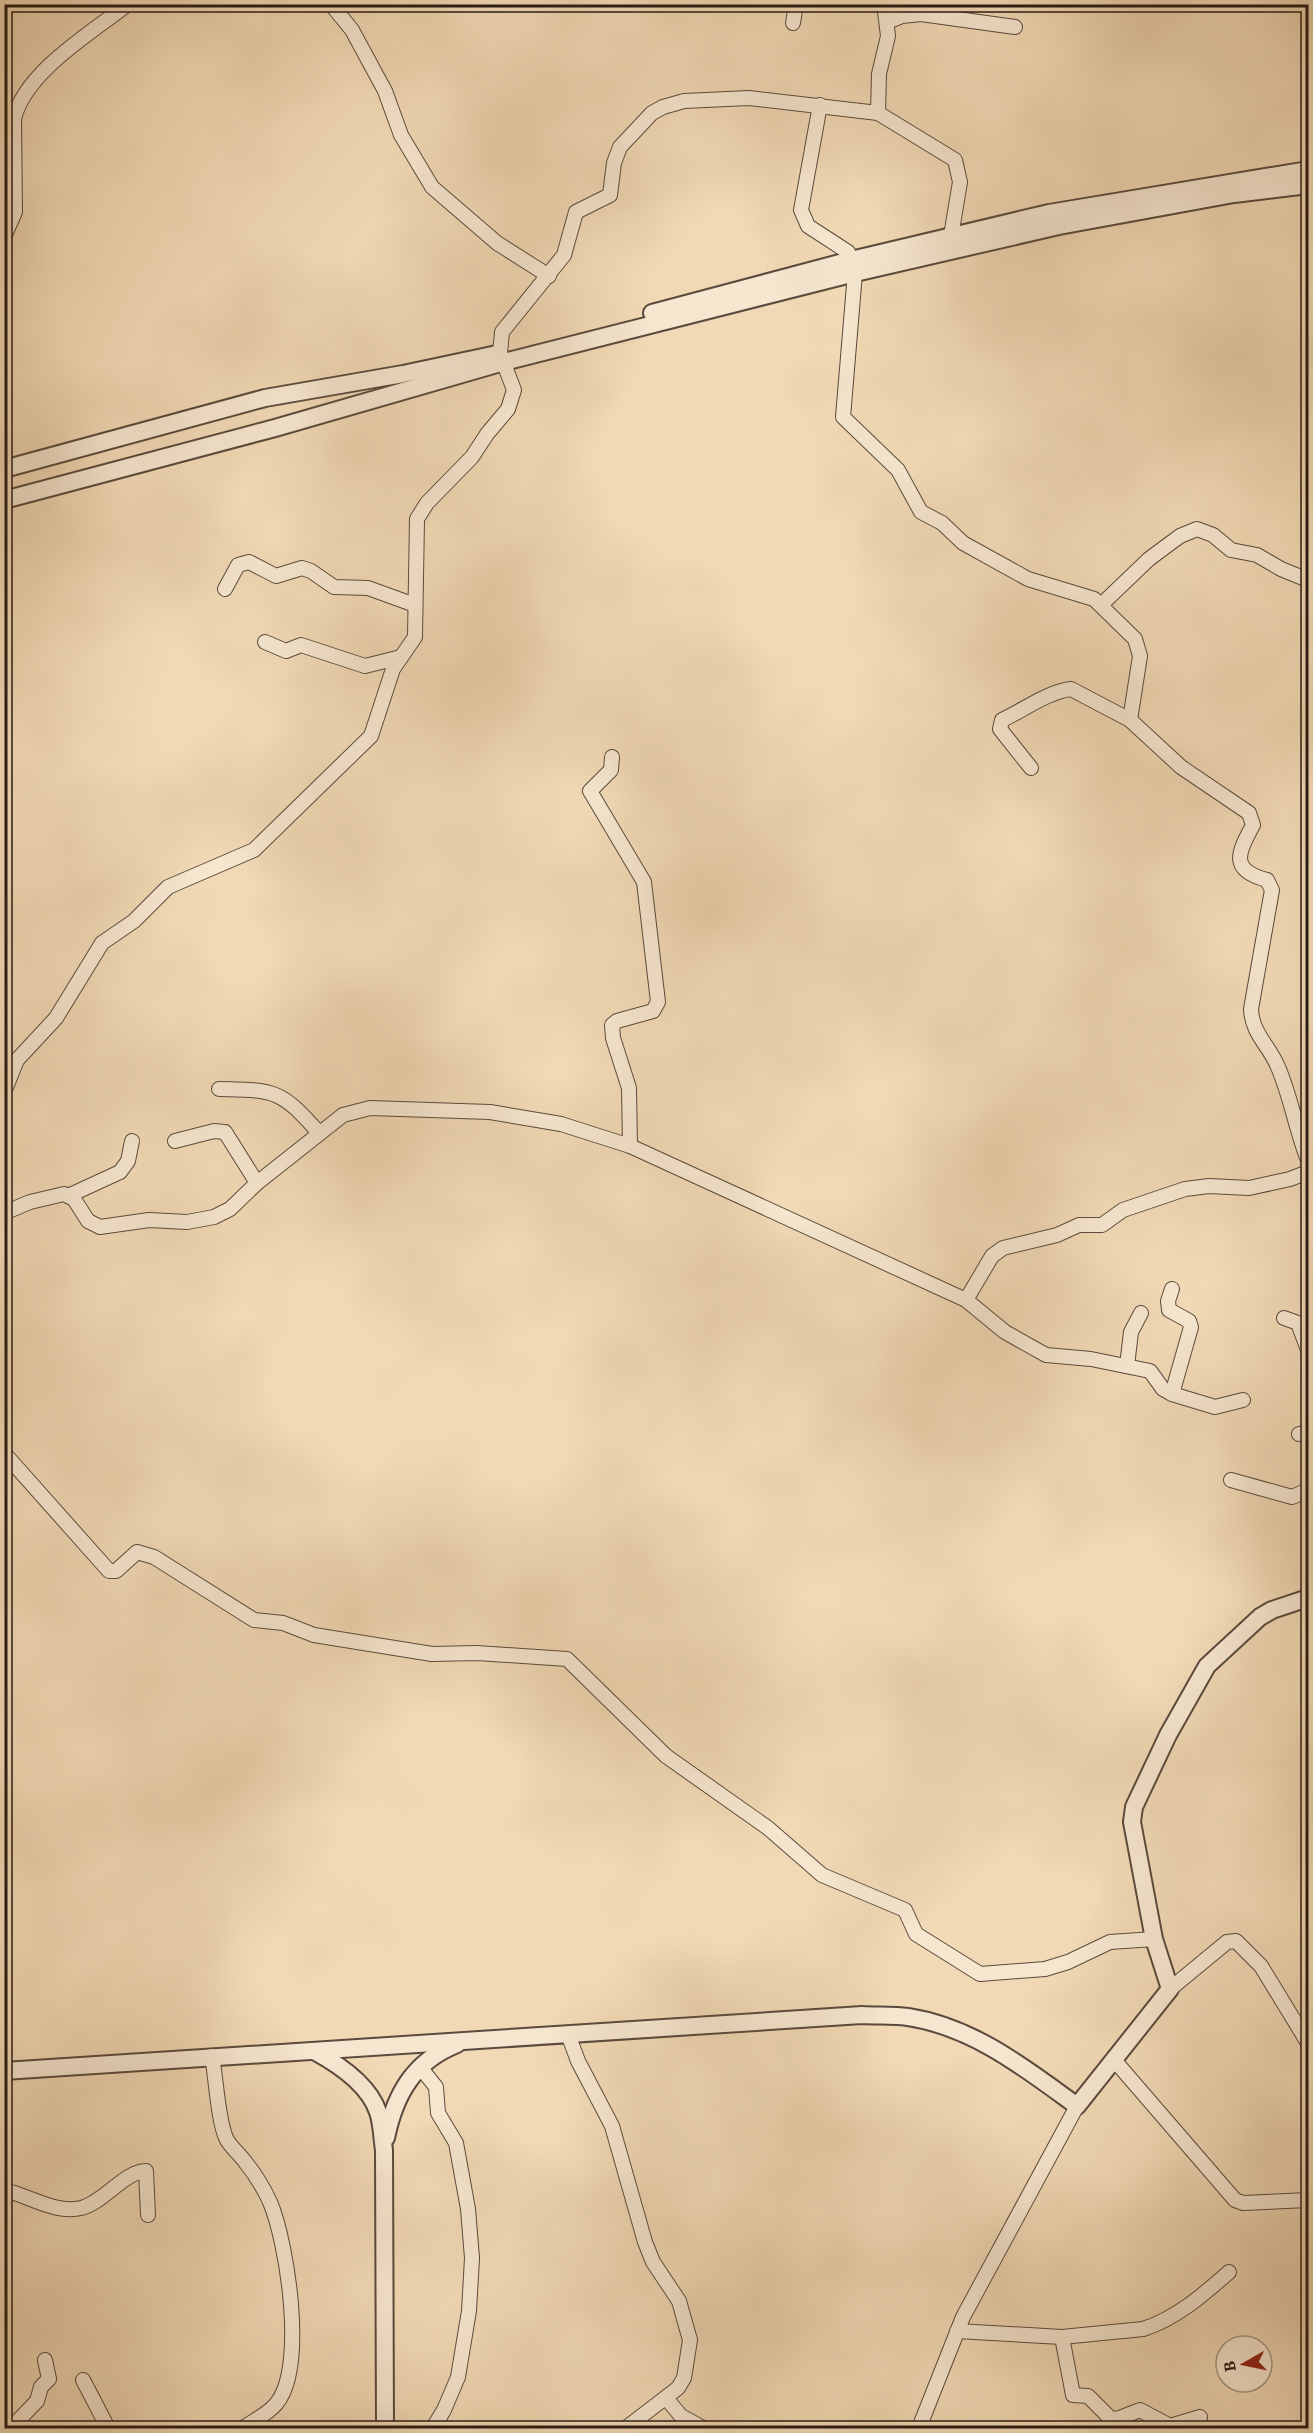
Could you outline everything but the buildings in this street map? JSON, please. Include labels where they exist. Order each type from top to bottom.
[{"type":"street","points":[[4,237],[15,212],[14,119],[17,106],[46,70],[128,4]]},
{"type":"street","points":[[331,4],[352,30],[385,91],[400,135],[432,187],[497,243],[549,276]]},
{"type":"street","points":[[793,23],[796,4]]},
{"type":"street","points":[[878,113],[879,74],[888,36],[884,4]]},
{"type":"street","points":[[887,22],[902,16],[921,14],[1015,27]]},
{"type":"street","points":[[4,1092],[17,1060],[56,1018],[102,943],[134,921],[168,887],[254,850],[365,743],[375,728],[393,669],[415,637],[417,519],[427,503],[472,457],[508,409],[514,390],[502,357],[502,332],[508,322],[549,276],[567,249],[576,212],[610,195],[617,154],[652,113],[663,106],[684,101],[739,98],[878,113],[955,160],[960,182],[951,236]]},
{"type":"street","points":[[820,105],[801,210],[808,226],[848,252],[853,266],[851,326],[843,417],[898,470],[917,508],[942,523],[963,543],[1028,579],[1102,604],[1135,639],[1139,648],[1130,720]]},
{"type":"street","points":[[4,500],[297,422],[502,357],[853,266],[951,236],[1049,213],[1308,170]]},
{"type":"street","points":[[853,266],[1234,194],[1308,185]]},
{"type":"street","points":[[4,469],[265,398],[502,357]]},
{"type":"street","points":[[1102,604],[1149,559],[1180,536],[1197,529],[1213,535],[1231,550],[1257,555],[1281,569],[1308,580]]},
{"type":"street","points":[[225,589],[238,565],[249,562],[276,576],[292,570],[306,570],[339,589],[368,588],[416,605]]},
{"type":"street","points":[[265,642],[286,651],[301,645],[365,666],[401,657]]},
{"type":"street","points":[[1031,768],[1004,734],[1000,724],[1002,720],[1030,708],[1049,695],[1071,689],[1081,692],[1130,720],[1181,768],[1251,816],[1253,825],[1242,845],[1240,861],[1243,870],[1250,876],[1267,880],[1272,890],[1251,1009],[1251,1022],[1256,1035],[1277,1065],[1308,1160]]},
{"type":"street","points":[[612,757],[611,770],[590,791],[644,882],[658,1002],[653,1011],[617,1021],[612,1025],[613,1038],[629,1088],[630,1146]]},
{"type":"street","points":[[219,1089],[252,1089],[282,1097],[319,1133]]},
{"type":"street","points":[[70,1195],[93,1226],[149,1220],[187,1222],[223,1214],[319,1133],[343,1115],[359,1109],[496,1113],[550,1121],[630,1146],[966,1300],[1005,1332],[1038,1352],[1150,1371],[1163,1389],[1215,1407],[1243,1400]]},
{"type":"street","points":[[175,1141],[214,1131],[225,1132],[257,1183]]},
{"type":"street","points":[[6,1208],[70,1195],[124,1168],[132,1141]]},
{"type":"street","points":[[966,1300],[992,1256],[1004,1248],[1057,1235],[1079,1225],[1102,1225],[1123,1210],[1185,1189],[1209,1186],[1249,1188],[1290,1179],[1308,1172]]},
{"type":"street","points":[[1172,1289],[1168,1301],[1169,1310],[1189,1321],[1191,1328],[1173,1394]]},
{"type":"street","points":[[1126,1366],[1131,1332],[1141,1312]]},
{"type":"street","points":[[1284,1318],[1298,1323],[1308,1350]]},
{"type":"street","points":[[4,1453],[109,1572],[116,1571],[137,1552],[154,1557],[254,1620],[283,1623],[314,1635],[432,1654],[477,1653],[567,1659],[666,1756],[768,1828],[822,1875],[905,1910],[916,1934],[976,1972],[1029,1972],[1068,1962],[1110,1942],[1154,1939]]},
{"type":"street","points":[[1231,1480],[1292,1497],[1308,1490]]},
{"type":"street","points":[[1170,1989],[1154,1939],[1132,1822],[1137,1799],[1168,1735],[1208,1666],[1260,1617],[1272,1610],[1308,1598]]},
{"type":"street","points":[[919,2428],[957,2331],[1077,2106],[1170,1989],[1227,1942],[1236,1941],[1261,1966],[1308,2043]]},
{"type":"street","points":[[4,2071],[862,2015],[908,2017],[954,2030],[1001,2051],[1077,2106]]},
{"type":"street","points":[[568,2034],[578,2061],[616,2137],[632,2203],[653,2262],[684,2313],[690,2340],[684,2378],[678,2388],[626,2428]]},
{"type":"street","points":[[384,2150],[392,2112],[399,2093],[420,2067],[447,2048],[466,2040]]},
{"type":"street","points":[[313,2050],[338,2064],[373,2102],[379,2113],[384,2150],[385,2428]]},
{"type":"street","points":[[212,2056],[225,2136],[247,2163],[269,2201],[278,2224],[291,2288],[290,2351],[281,2396],[277,2404],[243,2428]]},
{"type":"street","points":[[1115,2061],[1235,2200],[1243,2203],[1308,2200]]},
{"type":"street","points":[[420,2067],[436,2087],[438,2113],[456,2143],[468,2209],[472,2258],[469,2310],[458,2376],[444,2410],[433,2428]]},
{"type":"street","points":[[4,2190],[59,2210],[81,2208],[93,2204],[136,2173],[146,2171],[148,2215]]},
{"type":"street","points":[[957,2331],[1062,2337],[1143,2329],[1156,2325],[1201,2296],[1229,2272]]},
{"type":"street","points":[[1062,2337],[1073,2395],[1088,2396],[1104,2414],[1113,2419],[1140,2410],[1161,2426],[1170,2426],[1200,2417]]},
{"type":"street","points":[[12,2428],[37,2401],[41,2387],[49,2379],[45,2360]]},
{"type":"street","points":[[83,2380],[108,2428]]},
{"type":"street","points":[[666,2398],[681,2416],[703,2428]]}]
